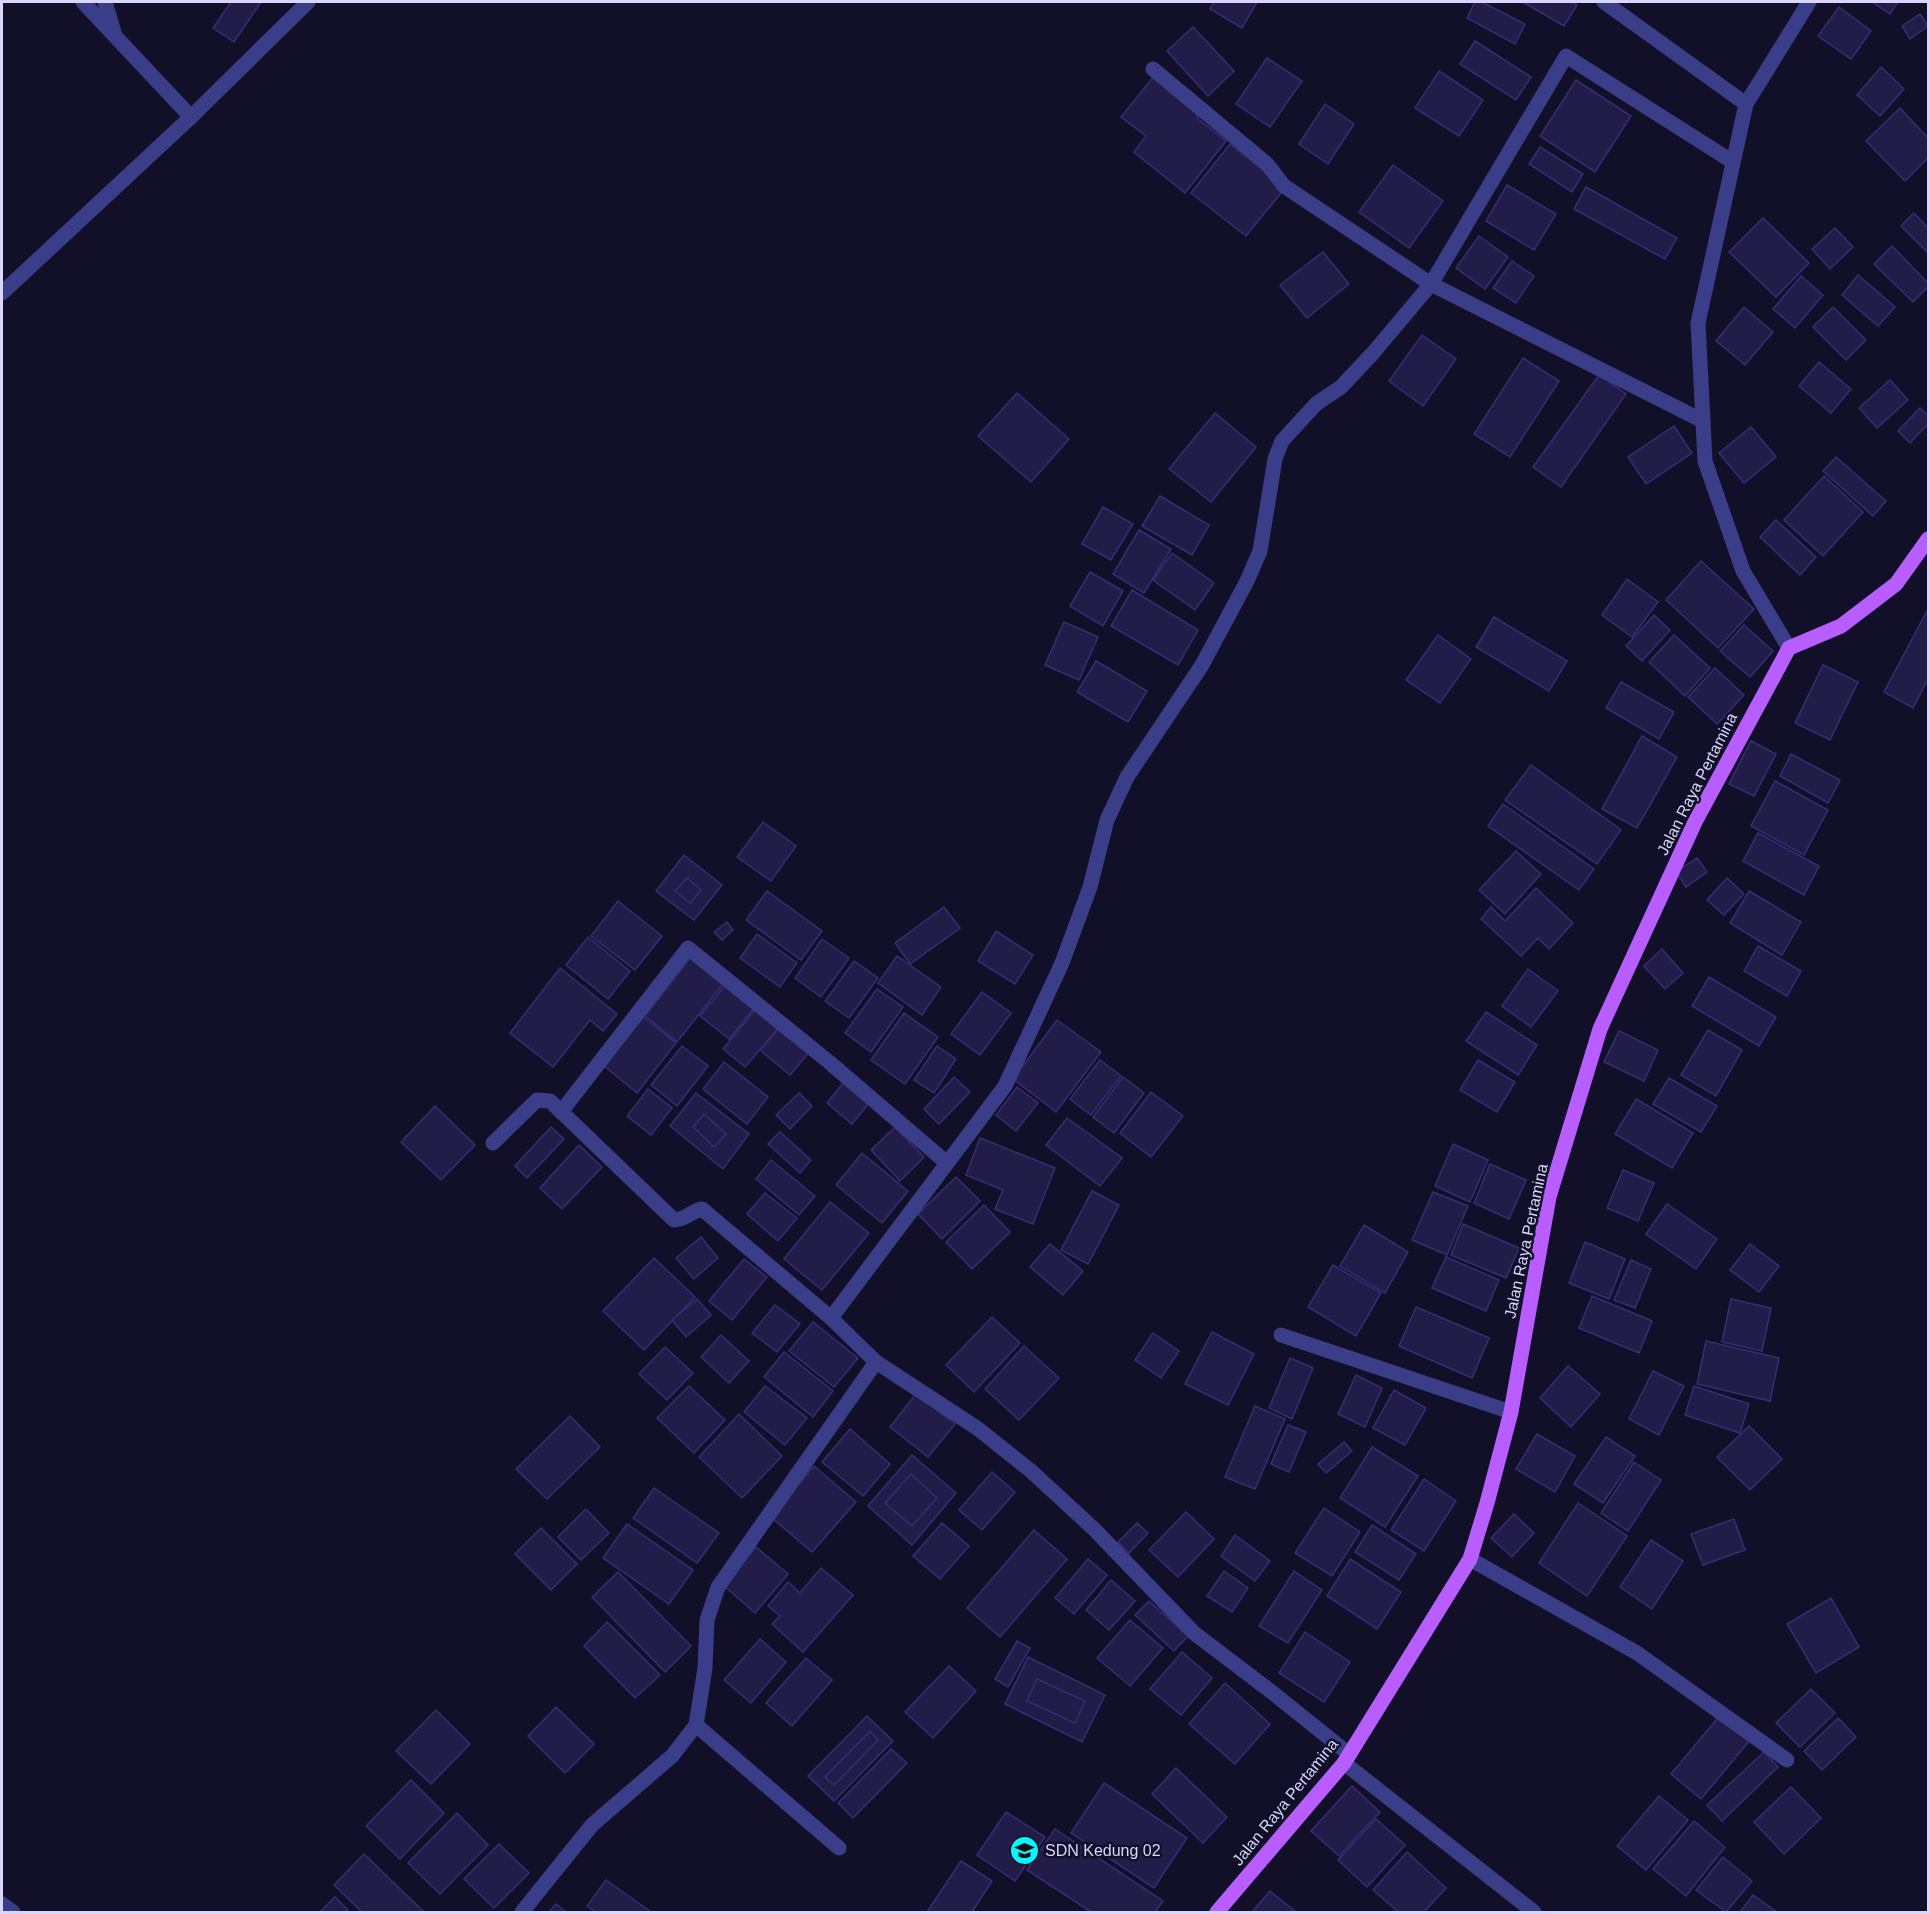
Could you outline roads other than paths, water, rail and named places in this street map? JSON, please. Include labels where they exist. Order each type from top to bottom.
[{"type":"main road","points":[[1789,648],[1841,626],[1896,584],[1929,539]]},
{"type":"main road","name":"Jalan Raya Pertamina","points":[[1217,1912],[1347,1759],[1470,1559],[1511,1412],[1550,1197],[1600,1029],[1695,822],[1789,648]]},
{"type":"street","points":[[83,2],[191,117]]},
{"type":"street","points":[[105,2],[115,35]]},
{"type":"street","points":[[2,294],[191,117],[308,2]]},
{"type":"street","points":[[1604,2],[1698,72],[1746,104]]},
{"type":"street","points":[[1789,648],[1743,571],[1705,461],[1698,323],[1746,104],[1809,2]]},
{"type":"street","points":[[831,1318],[1005,1086],[1062,963],[1090,887],[1107,820],[1127,777],[1202,665],[1247,580],[1260,550],[1275,459],[1282,441],[1316,404],[1349,379],[1431,284],[1566,56],[1732,162]]},
{"type":"street","points":[[1153,69],[1267,164],[1284,186],[1431,284],[1703,421]]},
{"type":"street","points":[[561,1112],[688,948],[829,1062],[948,1163]]},
{"type":"street","points":[[493,1143],[537,1100],[549,1101],[674,1220],[684,1219],[696,1210],[702,1209],[831,1318],[876,1362],[977,1428],[1030,1471],[1095,1530],[1194,1633],[1273,1693],[1347,1759],[1534,1912]]},
{"type":"street","points":[[1281,1335],[1511,1412]]},
{"type":"street","points":[[522,1912],[591,1825],[672,1756],[696,1725],[705,1668],[707,1620],[718,1587],[876,1362]]},
{"type":"street","points":[[1470,1559],[1637,1653],[1788,1760]]},
{"type":"street","points":[[696,1725],[839,1848]]},
{"type":"street","points":[[2,1904],[13,1912]]},
{"type":"place","name":"SDN Kedung 02","points":[[1024,1850]]}]
